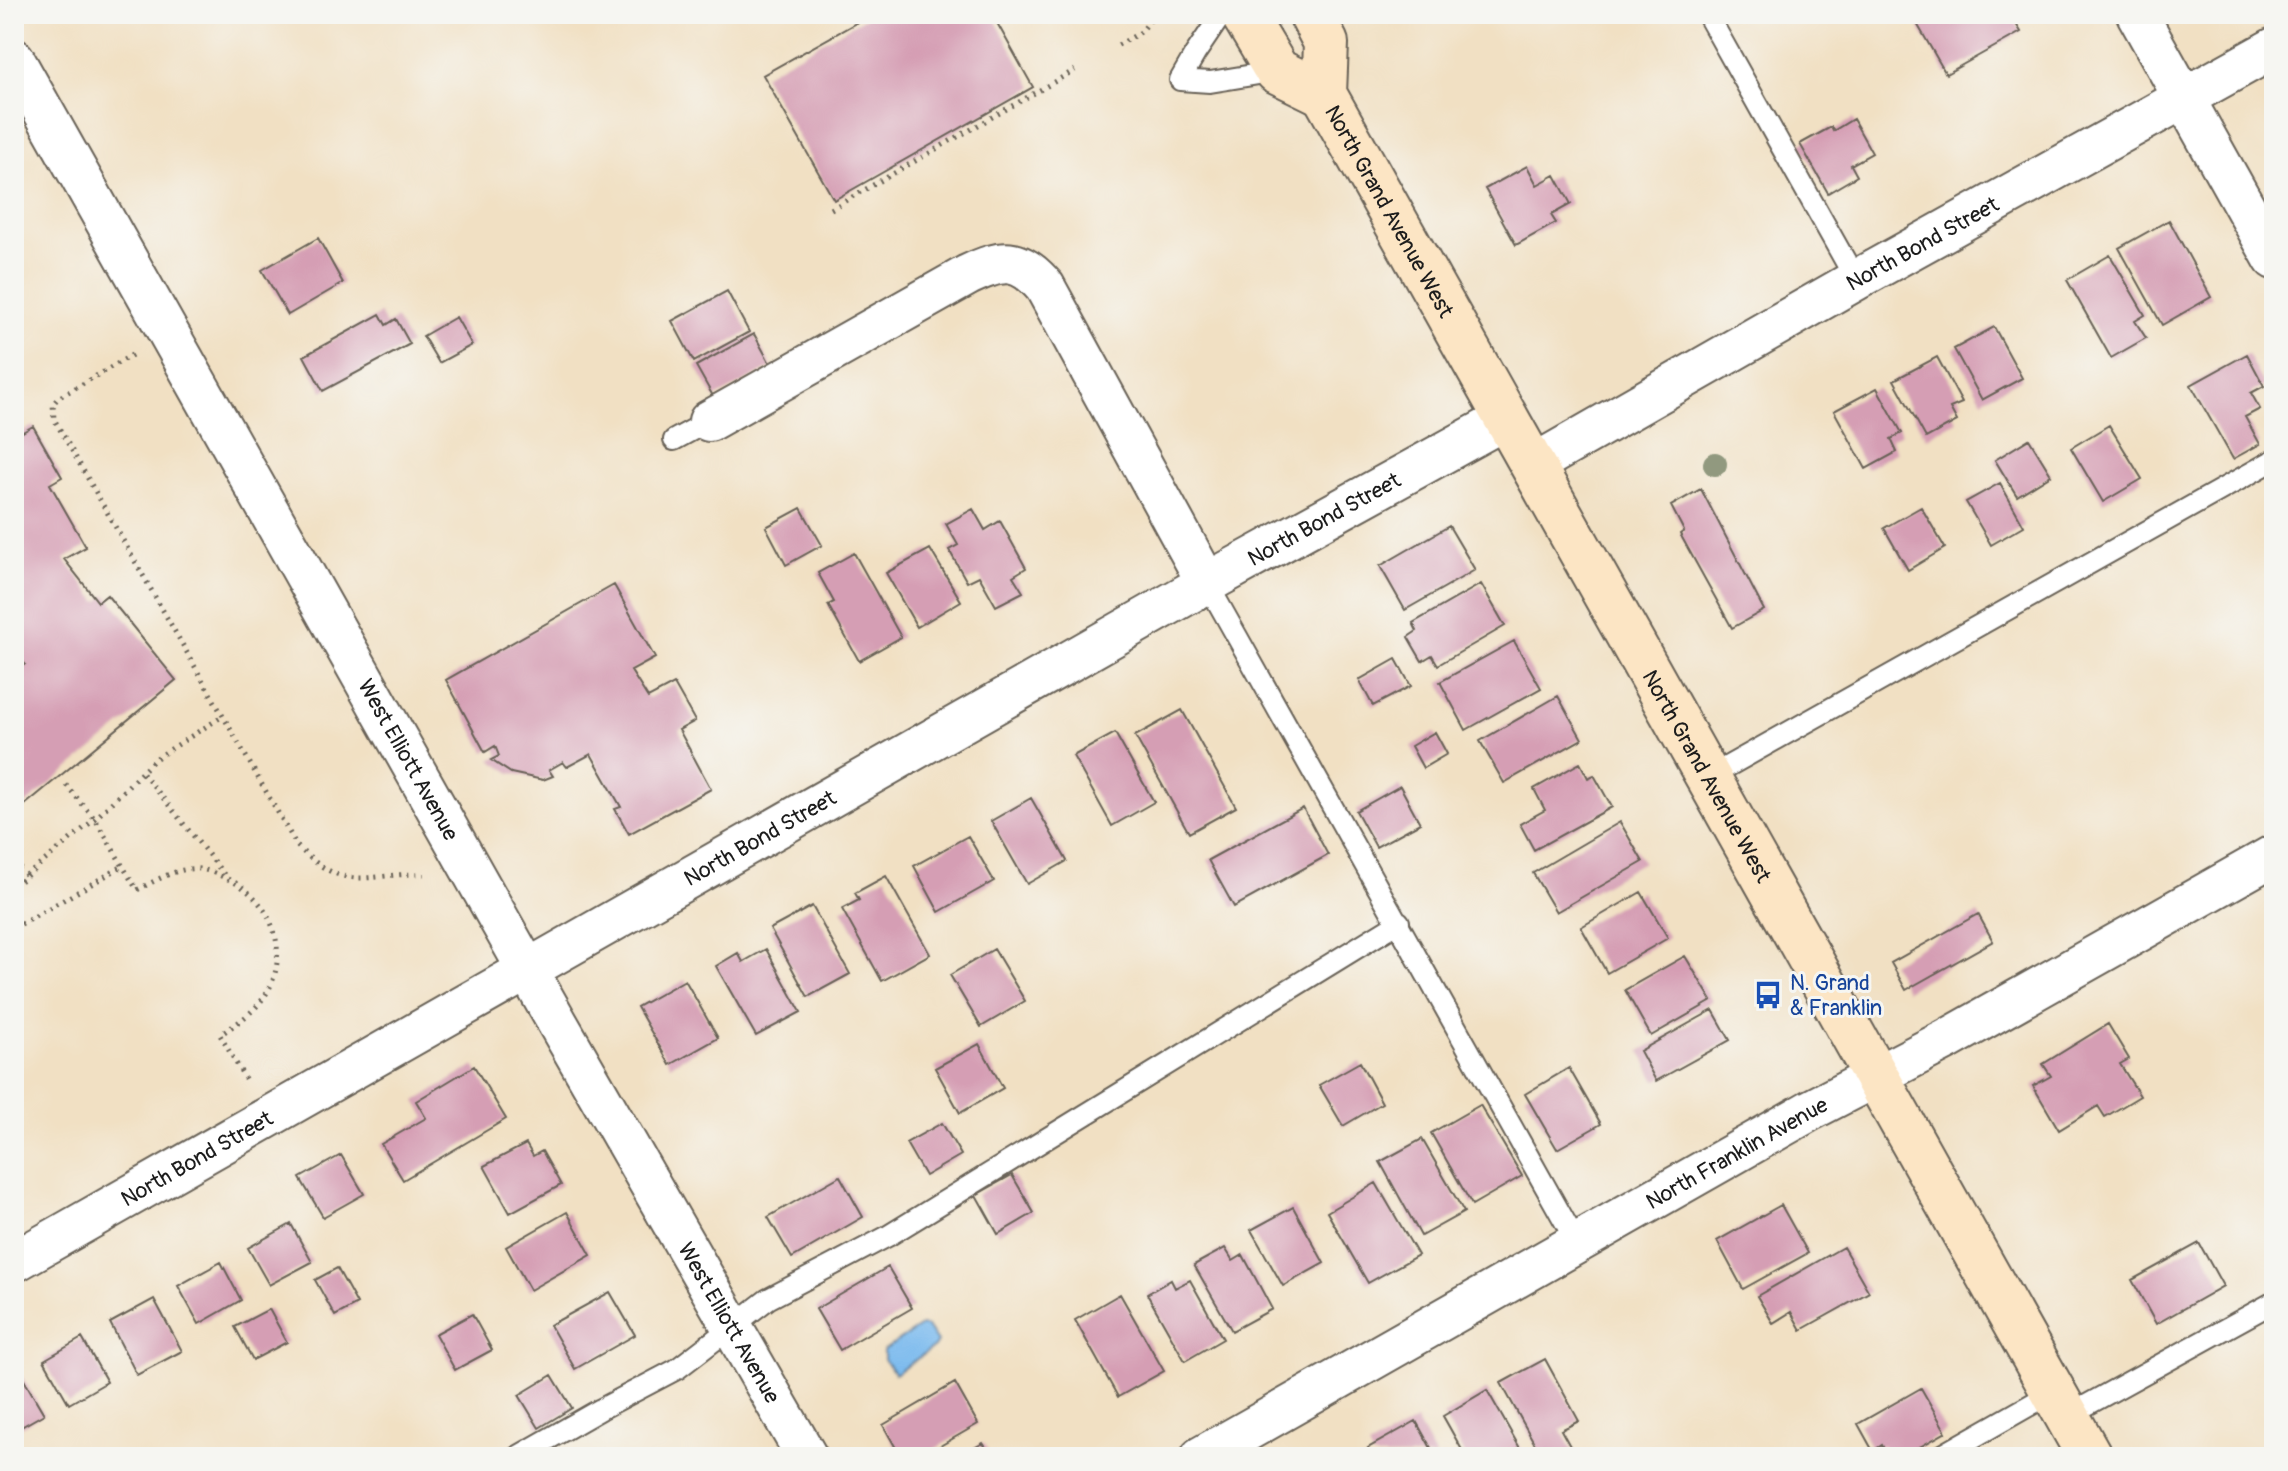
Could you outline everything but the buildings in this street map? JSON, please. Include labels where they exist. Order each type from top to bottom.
[{"type":"main road","points":[[1243,14],[1277,71]]},
{"type":"main road","name":"North Grand Avenue West","points":[[1311,14],[1326,43],[1324,94],[2090,1457]]},
{"type":"main road","name":"North Grand Avenue West","points":[[1277,71],[1324,94]]},
{"type":"street","points":[[2137,14],[2274,259]]},
{"type":"street","name":"North Bond Street","points":[[1533,465],[1856,280],[2274,48]]},
{"type":"street","name":"West Elliott Avenue","points":[[14,59],[807,1457]]},
{"type":"street","points":[[709,421],[968,275],[988,265],[1004,262],[1019,264],[1033,273],[1045,287],[1207,583]]},
{"type":"street","name":"North Bond Street","points":[[14,1262],[1207,583],[1507,418]]},
{"type":"street","name":"North Franklin Avenue","points":[[1201,1457],[1811,1110],[1948,1039],[2274,855]]},
{"type":"lane","points":[[1222,14],[1180,80],[1210,82],[1277,71]]},
{"type":"lane","points":[[1707,14],[1856,280]]},
{"type":"lane","points":[[674,440],[709,421]]},
{"type":"lane","points":[[1707,778],[2274,460]]},
{"type":"lane","points":[[1207,583],[1578,1245]]},
{"type":"lane","points":[[517,1457],[677,1369],[768,1299],[888,1236],[1399,922]]},
{"type":"lane","points":[[1939,1457],[2060,1404],[2274,1302]]},
{"type":"path","points":[[1118,45],[1141,32],[1155,14]]},
{"type":"path","points":[[831,209],[1075,70]]},
{"type":"path","points":[[132,355],[58,398],[53,404],[54,419],[297,846],[324,869],[354,879],[424,874]]},
{"type":"path","points":[[14,886],[95,819],[155,759],[223,716]]},
{"type":"path","points":[[143,773],[228,879]]},
{"type":"path","points":[[66,785],[95,819],[137,890],[191,868],[213,872],[239,884],[262,905],[275,929],[278,957],[269,988],[250,1014],[220,1035],[247,1082]]},
{"type":"path","points":[[14,861],[27,876]]},
{"type":"path","points":[[14,928],[123,866]]},
{"type":"water","points":[[921,1326],[927,1327],[937,1342],[895,1374],[884,1360],[884,1350]]},
{"type":"place","name":"N. Grand & Franklin","points":[[1768,995]]}]
